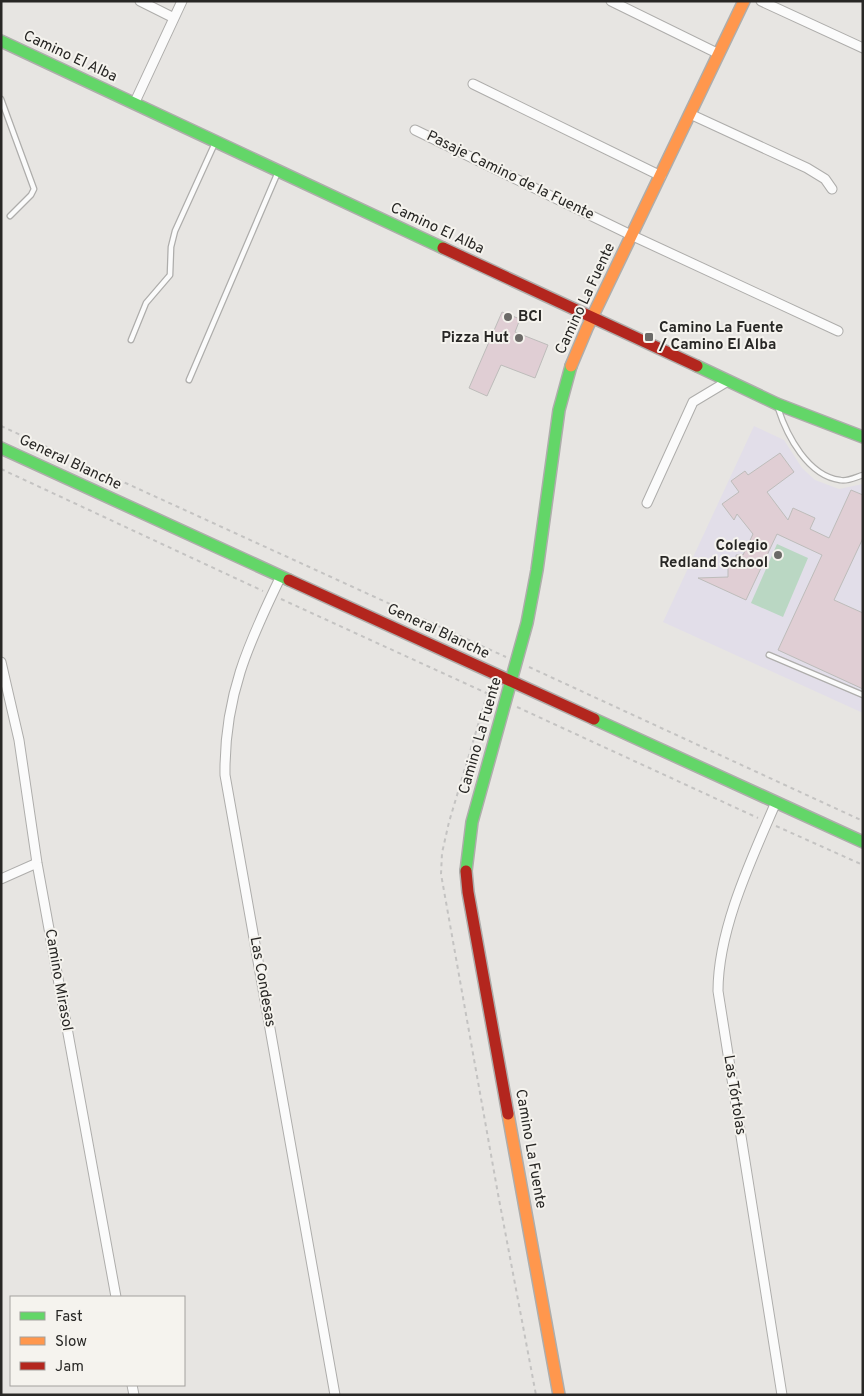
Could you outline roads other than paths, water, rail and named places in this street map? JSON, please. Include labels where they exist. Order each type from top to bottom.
[{"type":"main road","name":"Camino La Fuente","points":[[559,1395],[466,878],[467,838],[518,662],[535,582],[559,409],[573,361],[592,317],[633,236],[744,1]]},
{"type":"main road","name":"Camino El Alba","points":[[1,42],[777,404],[863,437]]},
{"type":"main road","name":"General Blanche","points":[[1,448],[863,842]]},
{"type":"street","points":[[140,1],[174,18]]},
{"type":"street","points":[[134,104],[182,1]]},
{"type":"street","points":[[610,1],[719,54]]},
{"type":"street","points":[[761,1],[863,48]]},
{"type":"street","points":[[472,84],[661,176]]},
{"type":"street","points":[[690,114],[808,168],[825,179],[832,189]]},
{"type":"street","name":"Pasaje Camino de la Fuente","points":[[415,130],[633,236],[838,331]]},
{"type":"street","points":[[647,503],[693,402],[728,381]]},
{"type":"street","name":"Las Condesas","points":[[281,576],[242,660],[226,728],[225,775],[336,1395]]},
{"type":"street","name":"Camino Mirasol","points":[[1,662],[23,764],[37,863],[116,1296]]},
{"type":"street","name":"Las Tórtolas","points":[[776,802],[725,937],[720,963],[718,991],[782,1395]]},
{"type":"street","points":[[1,879],[37,863]]},
{"type":"lane","points":[[1,99],[34,189],[31,195],[10,216]]},
{"type":"lane","points":[[131,340],[146,303],[170,275],[172,239],[215,143]]},
{"type":"lane","points":[[189,380],[278,172]]},
{"type":"lane","points":[[777,404],[785,426],[815,471],[842,481],[863,475]]},
{"type":"lane","points":[[769,655],[863,694]]},
{"type":"place","name":"BCI","points":[[508,317]]},
{"type":"place","name":"Camino La Fuente / Camino El Alba","points":[[649,337]]},
{"type":"place","name":"Pizza Hut","points":[[519,338]]},
{"type":"place","name":"Colegio Redland School","points":[[778,555]]}]
